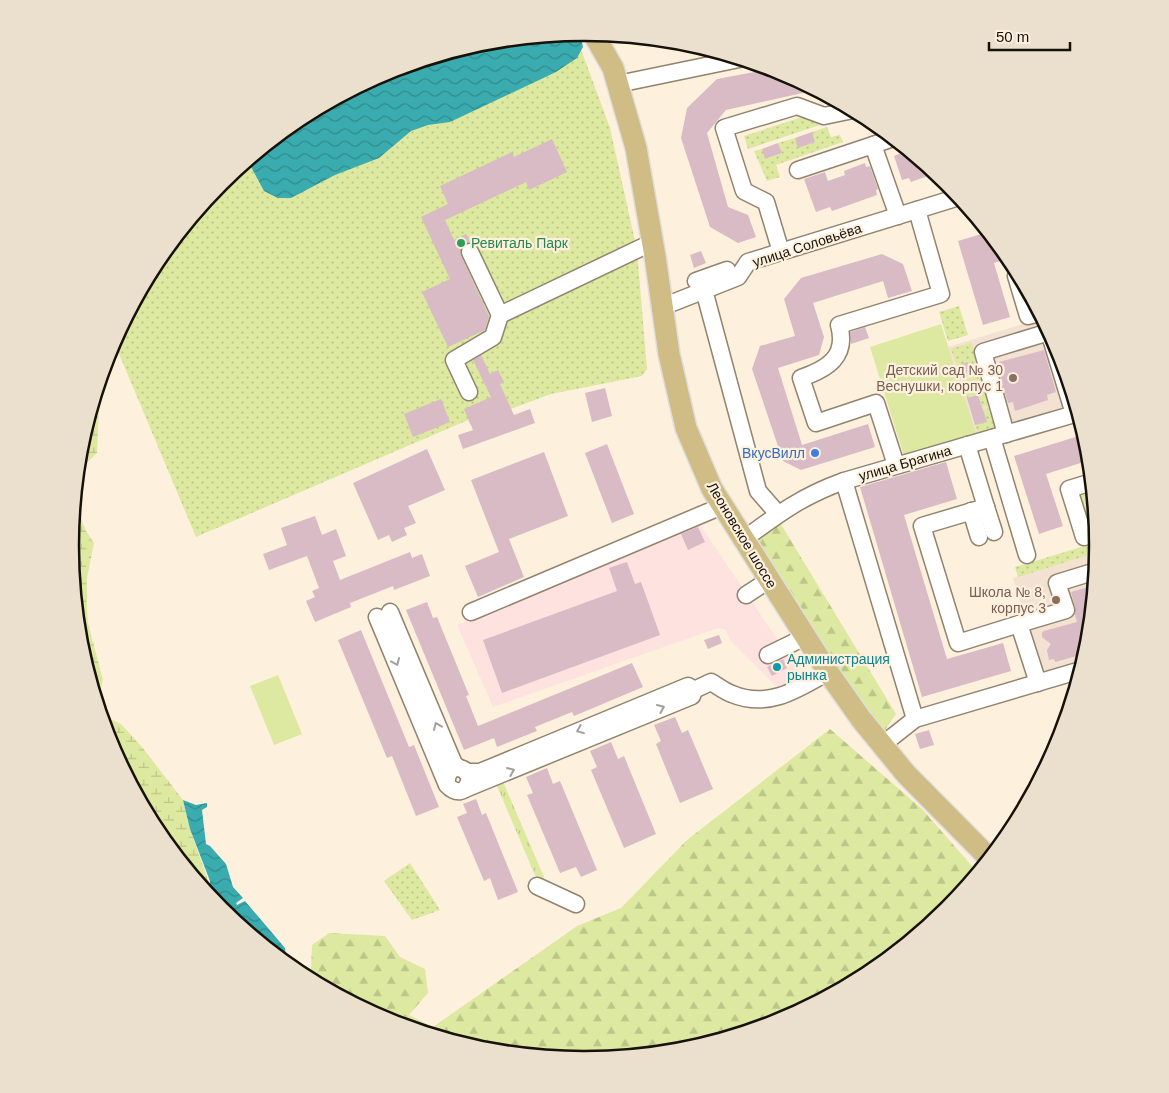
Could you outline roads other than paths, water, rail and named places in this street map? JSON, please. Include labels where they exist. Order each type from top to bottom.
[{"type":"main road","name":"Леоновское шоссе","points":[[598,41],[613,68],[636,148],[670,354],[686,428],[712,489],[805,637],[861,720],[906,774],[985,854]]},
{"type":"street","points":[[618,84],[726,62]]},
{"type":"street","points":[[781,252],[766,202],[744,191],[724,128],[797,106],[824,116],[842,112]]},
{"type":"street","points":[[798,170],[885,141]]},
{"type":"street","points":[[873,145],[898,216]]},
{"type":"street","name":"улица Соловьёва","points":[[662,307],[700,285],[738,277],[748,262],[952,200]]},
{"type":"street","points":[[896,465],[876,404],[816,423],[801,378],[822,370],[834,360],[840,344],[840,325],[941,294],[917,210]]},
{"type":"street","points":[[500,316],[653,242]]},
{"type":"street","points":[[469,392],[454,360],[493,337],[500,316],[470,252]]},
{"type":"street","points":[[700,285],[758,491],[778,514]]},
{"type":"street","points":[[1021,292],[1028,316],[1033,315]]},
{"type":"street","points":[[1026,555],[999,436],[983,352],[1043,334]]},
{"type":"street","name":"улица Брагина","points":[[743,540],[778,514],[809,495],[844,480],[1072,414]]},
{"type":"street","points":[[967,445],[986,535]]},
{"type":"street","points":[[844,480],[915,719]]},
{"type":"street","points":[[1085,484],[1069,489],[1084,537],[1090,536]]},
{"type":"street","points":[[471,612],[722,506]]},
{"type":"street","points":[[979,509],[922,526],[958,643],[1066,610],[1057,583],[1089,573]]},
{"type":"street","points":[[746,595],[769,580]]},
{"type":"street","points":[[466,788],[469,784],[469,777],[454,764],[384,614],[447,785],[452,790],[459,792],[692,696],[694,690],[711,682],[731,694],[752,700],[774,698],[794,691],[828,672]]},
{"type":"street","points":[[1019,624],[1038,683]]},
{"type":"street","points":[[768,655],[805,637]]},
{"type":"street","points":[[882,746],[915,719],[1074,672]]},
{"type":"street","points":[[447,785],[446,778],[449,772],[454,769],[480,772],[688,686],[694,690]]},
{"type":"street","points":[[537,886],[576,904]]},
{"type":"water","points":[[582,41],[583,47],[577,58],[556,72],[450,122],[428,125],[411,131],[379,158],[335,175],[291,198],[278,198],[264,191],[251,167],[304,126],[361,93],[422,68],[454,58],[519,46]]},
{"type":"water","points":[[183,800],[196,805],[207,803],[207,807],[202,810],[206,844],[226,864],[233,887],[243,898],[236,903],[237,905],[245,901],[285,948],[286,954],[251,926],[210,885],[190,829]]},
{"type":"place","name":"Ревиталь Парк","points":[[461,243]]},
{"type":"place","name":"Детский сад № 30 Веснушки, корпус 1","points":[[1013,378]]},
{"type":"place","name":"ВкусВилл","points":[[815,453]]},
{"type":"place","name":"Школа № 8, корпус 3","points":[[1056,600]]},
{"type":"place","name":"Администрация рынка","points":[[777,667]]}]
